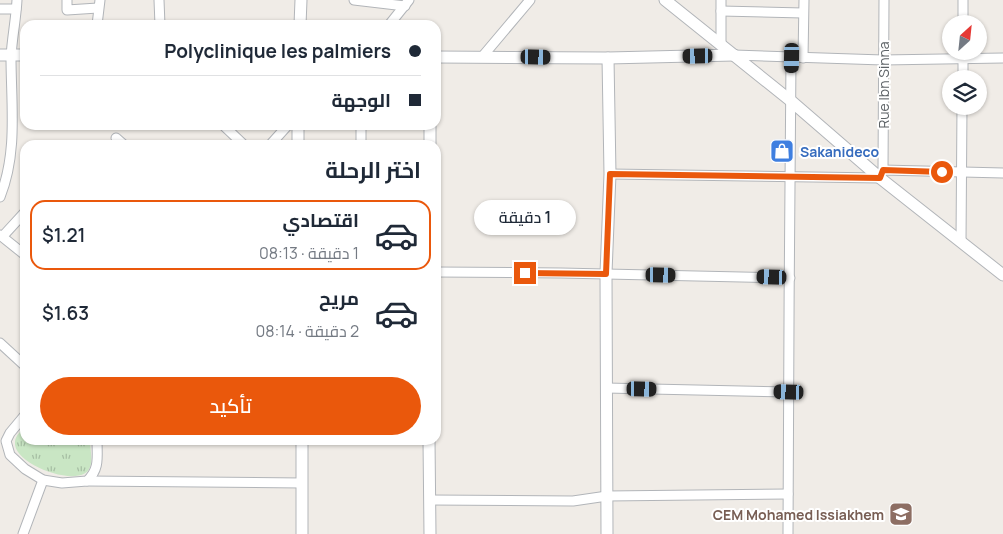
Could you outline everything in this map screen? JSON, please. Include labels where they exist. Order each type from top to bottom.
[{"type":"street","points":[[67,0],[68,10],[99,4],[97,20]]},
{"type":"street","points":[[159,0],[160,20]]},
{"type":"street","points":[[300,20],[301,0]]},
{"type":"street","points":[[354,0],[407,3]]},
{"type":"street","points":[[482,56],[530,0]]},
{"type":"street","points":[[665,0],[721,43],[1003,275]]},
{"type":"street","points":[[721,0],[721,43]]},
{"type":"street","points":[[803,58],[804,0]]},
{"type":"street","name":"Rue Ibn Sinna","points":[[882,174],[884,0]]},
{"type":"street","points":[[963,0],[963,15]]},
{"type":"street","points":[[393,20],[407,3]]},
{"type":"street","points":[[0,9],[17,5],[6,56],[13,105],[12,155],[0,197]]},
{"type":"street","points":[[721,11],[803,13]]},
{"type":"street","points":[[6,56],[20,55]]},
{"type":"street","points":[[441,57],[608,58],[734,55],[883,60],[942,56]]},
{"type":"street","points":[[988,57],[1003,58]]},
{"type":"street","points":[[607,534],[606,274],[610,174],[608,58]]},
{"type":"street","points":[[788,534],[789,176],[792,58]]},
{"type":"street","points":[[961,241],[962,115]]},
{"type":"street","points":[[229,130],[239,140]]},
{"type":"street","points":[[274,140],[284,130]]},
{"type":"street","points":[[610,174],[789,176],[1003,173]]},
{"type":"street","points":[[20,217],[1,235],[20,251]]},
{"type":"street","points":[[441,272],[790,278]]},
{"type":"street","points":[[0,343],[20,361]]},
{"type":"street","points":[[606,388],[789,392]]},
{"type":"street","points":[[10,455],[6,441],[20,421]]},
{"type":"street","points":[[87,481],[95,474],[97,445]]},
{"type":"street","points":[[302,445],[302,534]]},
{"type":"street","points":[[429,445],[430,534]]},
{"type":"street","points":[[0,446],[25,469],[43,480],[62,483],[87,481],[302,483]]},
{"type":"street","points":[[23,534],[43,480]]},
{"type":"street","points":[[430,500],[573,501],[607,496],[788,494]]},
{"type":"green space","points":[[20,432],[20,445],[90,445],[90,467],[85,473],[75,476],[49,472],[24,459],[17,451],[15,440]]},
{"type":"place","name":"Sakanideco","points":[[782,151]]},
{"type":"place","name":"CEM Mohamed Issiakhem","points":[[901,514]]},
{"type":"route","points":[[525,273],[606,274],[610,174],[880,178],[883,170],[942,172]]}]
